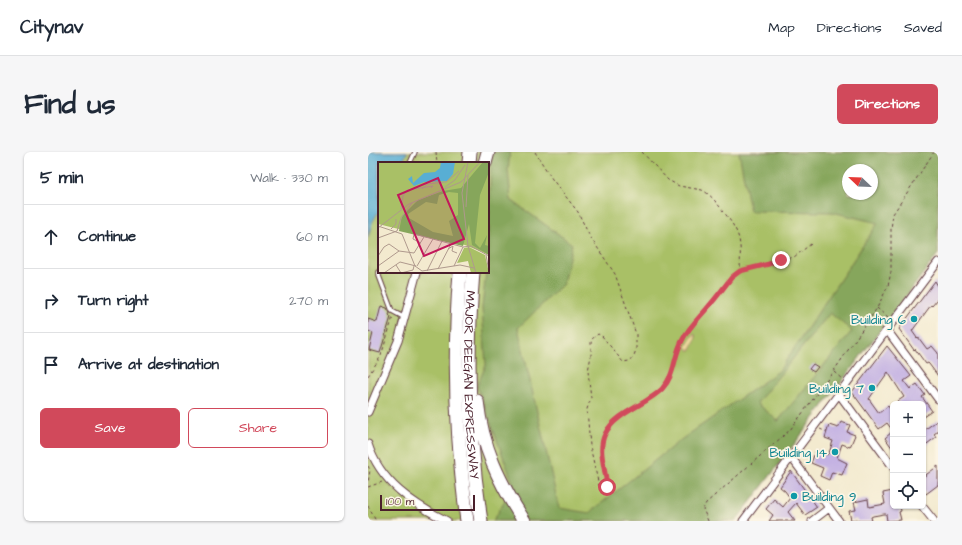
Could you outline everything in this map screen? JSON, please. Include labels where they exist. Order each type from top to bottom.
[{"type":"highway","points":[[484,162],[488,152]]},
{"type":"highway","name":"MAJOR DEEGAN EXPRESSWAY","points":[[460,273],[456,332],[456,401],[458,448],[467,521]]},
{"type":"highway","name":"MAJOR DEEGAN EXPRESSWAY","points":[[473,273],[469,331],[470,424],[474,470],[481,521]]},
{"type":"highway","points":[[469,331],[480,422],[485,443],[498,477],[524,521]]},
{"type":"street","points":[[743,521],[847,382],[937,267]]},
{"type":"street","points":[[368,412],[398,341],[417,273]]},
{"type":"street","points":[[887,330],[938,399]]},
{"type":"street","points":[[839,394],[890,463]]},
{"type":"street","points":[[368,444],[382,472],[396,488],[412,501],[447,521]]},
{"type":"street","points":[[791,457],[839,521]]},
{"type":"street","points":[[812,521],[829,508]]},
{"type":"street","points":[[924,509],[934,521]]},
{"type":"lane","points":[[410,162],[415,152]]},
{"type":"lane","points":[[379,273],[392,311],[404,318]]},
{"type":"path","points":[[436,152],[437,162]]},
{"type":"path","points":[[535,152],[552,179],[578,212],[589,235],[614,274],[636,334],[636,350],[632,358],[628,361],[623,362],[602,336],[598,334],[594,336],[591,344],[591,356],[588,371],[592,398],[588,406],[588,428],[590,446],[600,489],[606,490],[607,487],[602,448],[605,433],[618,419],[650,399],[667,383],[673,372],[677,352],[683,338],[732,277],[740,271],[794,257],[811,244]]},
{"type":"path","points":[[642,152],[668,180],[673,183],[706,192],[715,200],[738,232],[741,251],[740,271]]},
{"type":"path","points":[[708,521],[703,509],[706,502],[790,430],[833,372],[877,308],[888,286],[891,272],[891,229],[893,214],[934,152]]},
{"type":"path","points":[[877,308],[893,322]]},
{"type":"path","points":[[368,376],[381,356],[393,316],[392,311]]},
{"type":"path","points":[[833,372],[847,382]]},
{"type":"path","points":[[796,451],[813,457]]},
{"type":"path","points":[[368,466],[370,470],[368,483]]},
{"type":"path","points":[[368,488],[383,481]]},
{"type":"path","points":[[368,506],[376,521]]},
{"type":"green space","points":[[368,152],[938,152],[938,254],[736,521],[368,521]]},
{"type":"green space","points":[[493,152],[510,152],[508,170],[511,200],[572,244],[563,284],[518,328],[559,508],[589,513],[682,439],[779,371],[878,223],[832,212],[750,211],[739,152],[938,152],[938,254],[736,521],[493,521],[514,486],[477,386],[486,365],[482,308],[486,273],[489,273],[491,160]],"holes":[[[830,313],[852,331],[778,421],[757,403]]]},
{"type":"sand","points":[[694,334],[696,339],[691,350],[688,350],[686,346]]},
{"type":"water","points":[[368,152],[407,152],[402,162],[378,162],[378,212],[372,223],[368,238]]},
{"type":"building","name":"Building 6","points":[[935,281],[938,286],[938,299],[932,306],[931,305],[912,331],[927,349],[932,346],[938,353],[938,376],[929,364],[926,364],[915,349],[914,350],[899,329]]},
{"type":"building","points":[[381,306],[387,308],[391,317],[380,353],[369,350],[373,333],[368,331],[368,319],[377,322]]},
{"type":"building","name":"Building 7","points":[[887,346],[911,376],[904,381],[910,389],[917,384],[925,395],[922,397],[925,401],[898,401],[904,397],[888,372],[869,399],[879,413],[888,406],[890,409],[890,427],[887,423],[879,429],[852,392]]},
{"type":"building","points":[[813,364],[818,367],[814,372],[809,369]]},
{"type":"building","name":"Building 7","points":[[926,403],[932,411],[926,415]]},
{"type":"building","points":[[938,420],[938,431],[934,434],[936,437],[926,445],[926,437],[926,429]]},
{"type":"building","name":"Building 14","points":[[841,422],[850,425],[847,432],[855,435],[850,447],[842,444],[837,458],[847,463],[842,475],[832,472],[829,480],[820,476],[823,468],[811,463],[816,450],[827,455],[829,453],[833,441],[825,438],[829,425],[838,428]]},
{"type":"building","points":[[890,434],[890,445],[885,438]]},
{"type":"building","points":[[938,466],[938,485],[926,494],[926,475]]},
{"type":"building","name":"Building 9","points":[[791,471],[817,507],[805,515],[796,503],[788,512],[795,521],[769,521],[773,515],[766,509],[774,499],[783,507],[790,498],[780,487]]},
{"type":"building","points":[[890,492],[890,509],[901,509],[901,511],[899,512],[901,520],[887,521],[886,514],[884,514],[871,517],[872,521],[858,521],[856,519],[851,520],[849,511],[856,510],[854,502],[868,499],[869,507],[885,504],[883,493]]},
{"type":"place","name":"Building 6","points":[[914,319]]},
{"type":"place","name":"Building 7","points":[[872,388]]},
{"type":"place","name":"Building 14","points":[[835,452]]},
{"type":"place","name":"Building 9","points":[[794,496]]},
{"type":"route","points":[[607,487],[602,448],[605,433],[608,428],[623,415],[650,399],[667,383],[673,372],[677,352],[683,338],[732,277],[740,271],[781,260]]}]
